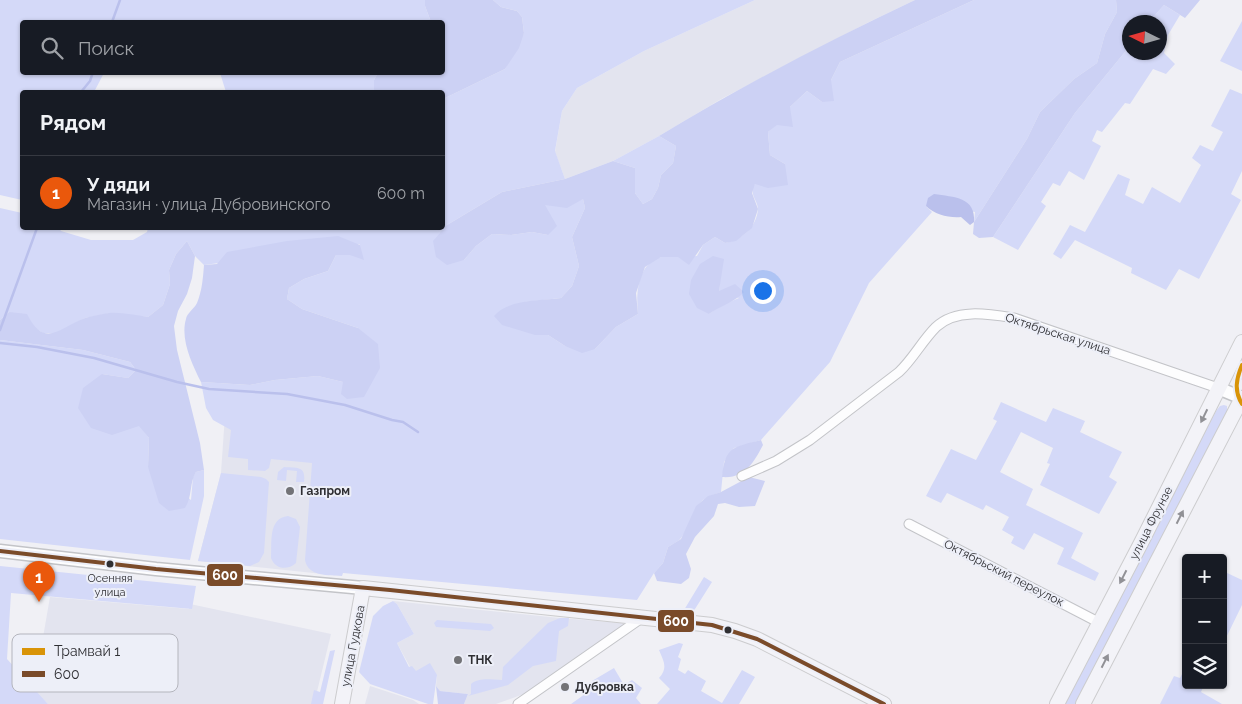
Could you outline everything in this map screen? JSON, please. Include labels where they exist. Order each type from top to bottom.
[{"type":"main road","name":"улица Фрунзе","points":[[1057,704],[1242,342]]},
{"type":"main road","name":"Октябрьская улица","points":[[1218,388],[1242,398]]},
{"type":"main road","name":"улица Фрунзе","points":[[1083,704],[1242,398]]},
{"type":"main road","points":[[0,551],[156,569],[363,588],[712,625],[757,639],[884,704]]},
{"type":"main road","name":"улица Гудкова","points":[[342,704],[363,588]]},
{"type":"street","name":"Октябрьская улица","points":[[742,476],[776,461],[810,440],[899,372],[910,362],[936,327],[947,319],[960,315],[979,314],[1014,318],[1218,388]]},
{"type":"street","name":"Октябрьский переулок","points":[[909,524],[1100,623]]},
{"type":"street","points":[[518,704],[644,617]]},
{"type":"shaded area","points":[[0,0],[425,0],[425,6],[430,20],[20,20],[20,75],[103,75],[95,90],[20,90],[20,200],[0,195]]},
{"type":"shaded area","points":[[425,0],[493,0],[501,7],[517,11],[522,17],[524,33],[519,48],[505,69],[445,98],[445,90],[374,90],[374,80],[377,75],[445,75],[445,20],[430,20],[425,6]]},
{"type":"shaded area","points":[[493,0],[755,0],[644,51],[577,88],[562,111],[555,151],[565,179],[502,192],[447,225],[464,260],[476,246],[492,234],[511,235],[532,232],[548,235],[544,205],[583,199],[585,208],[572,237],[579,266],[572,286],[561,298],[525,302],[535,335],[548,335],[565,346],[595,349],[616,327],[638,314],[637,298],[640,281],[647,266],[653,261],[665,256],[697,256],[703,245],[715,237],[725,243],[737,239],[747,232],[755,221],[758,209],[753,194],[753,187],[761,179],[785,164],[770,155],[768,132],[807,91],[822,102],[840,62],[974,0],[1116,0],[1117,12],[1105,34],[1097,63],[1074,79],[1040,112],[1027,139],[974,222],[975,212],[926,206],[932,212],[869,283],[830,362],[761,440],[734,448],[724,462],[721,492],[710,496],[698,505],[686,530],[680,539],[668,547],[663,563],[654,573],[637,600],[343,573],[342,576],[325,575],[310,570],[305,560],[312,463],[271,459],[269,468],[265,471],[248,470],[248,459],[228,457],[231,430],[213,420],[206,408],[201,382],[250,385],[275,380],[318,376],[343,382],[358,328],[302,309],[287,299],[289,288],[304,279],[328,271],[336,255],[349,255],[360,244],[204,265],[195,256],[187,241],[176,254],[169,270],[170,284],[163,305],[148,317],[111,313],[85,318],[57,333],[43,333],[9,312],[0,320],[0,208],[20,213],[20,230],[60,230],[91,240],[133,240],[148,230],[445,230],[445,98],[505,69],[524,33],[522,17],[517,11],[501,7]],"holes":[[[720,276],[719,292],[739,298],[720,306],[709,314]]]},
{"type":"shaded area","points":[[755,0],[915,0],[723,98],[613,161],[565,179],[555,152],[562,111],[577,88],[644,51]]},
{"type":"shaded area","points":[[915,0],[974,0],[840,62],[831,80],[834,101],[822,102],[807,91],[790,107],[793,127],[777,125],[768,132],[770,155],[785,164],[788,185],[768,188],[755,184],[752,193],[758,209],[752,228],[736,241],[725,243],[715,237],[703,245],[689,265],[678,257],[661,257],[645,267],[636,293],[638,314],[616,327],[595,349],[582,353],[565,346],[548,335],[535,335],[502,325],[494,316],[507,306],[561,298],[572,286],[579,266],[572,237],[585,208],[583,199],[567,208],[545,205],[557,226],[548,235],[532,232],[511,235],[492,234],[476,246],[464,260],[447,265],[436,257],[433,241],[443,230],[445,230],[447,225],[502,192],[565,179],[613,161],[635,168],[635,193],[643,204],[652,199],[658,188],[661,175],[673,163],[676,146],[659,136],[722,99]]},
{"type":"shaded area","points":[[1116,0],[1200,0],[1185,18],[1164,5],[1155,15],[1122,15],[1122,56],[1075,113],[993,237],[979,238],[973,234],[974,222],[1027,139],[1040,112],[1074,79],[1097,63],[1105,34],[1117,12]]},
{"type":"shaded area","points":[[1164,5],[1180,15],[1167,40],[1167,15],[1155,15]]},
{"type":"shaded area","points":[[1242,21],[1242,71],[1220,61]]},
{"type":"shaded area","points":[[1122,56],[1122,60],[1167,60],[1167,56],[1175,64],[1166,74],[1153,69],[1130,104],[1125,103],[1102,132],[1097,130],[1092,141],[1101,146],[1084,180],[1069,171],[1060,186],[1053,183],[1041,202],[1046,206],[1018,250],[993,237],[1075,113]]},
{"type":"shaded area","points":[[221,75],[377,75],[374,80],[374,90],[225,90]]},
{"type":"shaded area","points":[[1230,89],[1242,94],[1242,171],[1231,194],[1241,200],[1199,279],[1179,269],[1166,290],[1131,273],[1132,268],[1075,240],[1061,259],[1053,254],[1070,225],[1085,232],[1118,174],[1130,179],[1125,195],[1143,204],[1152,187],[1180,203],[1201,165],[1192,158],[1200,145],[1213,151],[1223,132],[1211,126]]},
{"type":"shaded area","points":[[659,136],[676,146],[673,163],[661,175],[658,188],[652,199],[643,204],[635,193],[635,168],[613,161]]},
{"type":"shaded area","points":[[934,194],[956,198],[967,203],[974,214],[974,222],[970,225],[961,217],[952,217],[934,212],[926,206],[928,198]]},
{"type":"shaded area","points":[[338,236],[360,245],[364,260],[350,255],[336,255],[328,271],[304,279],[289,288],[287,299],[302,309],[358,328],[378,344],[380,368],[364,397],[347,399],[341,394],[343,382],[318,376],[275,380],[250,385],[201,382],[188,351],[185,327],[187,317],[199,298],[204,265],[217,264],[227,252],[287,241]]},
{"type":"shaded area","points":[[187,241],[195,256],[192,278],[187,294],[178,311],[174,326],[177,350],[200,443],[204,470],[196,472],[192,480],[185,508],[169,511],[159,503],[148,467],[149,438],[139,426],[112,435],[91,428],[78,408],[83,388],[102,374],[128,378],[136,370],[130,362],[83,350],[0,340],[0,320],[9,312],[27,314],[40,331],[53,333],[85,318],[103,314],[118,313],[148,317],[163,305],[170,284],[169,270],[176,254]]},
{"type":"shaded area","points":[[713,256],[724,259],[719,291],[735,284],[744,292],[736,299],[709,314],[697,308],[689,294],[691,280],[700,264]]},
{"type":"shaded area","points":[[0,340],[83,350],[130,362],[136,370],[128,378],[102,374],[149,438],[148,467],[191,500],[193,477],[196,472],[204,470],[204,496],[190,560],[0,539]]},
{"type":"shaded area","points":[[1242,360],[1242,379],[1240,382],[1236,382],[1233,380]]},
{"type":"shaded area","points":[[226,400],[348,412],[342,576],[198,561],[221,473]]},
{"type":"shaded area","points":[[1001,402],[1046,422],[1053,408],[1085,421],[1080,432],[1122,452],[1109,477],[1117,482],[1099,514],[1040,485],[1050,464],[1047,463],[1053,448],[1021,432],[1000,472],[1033,489],[1026,505],[1083,533],[1071,558],[1099,573],[1095,581],[1057,564],[1064,548],[1034,533],[1024,550],[1011,543],[1014,537],[1002,530],[1009,517],[986,505],[983,510],[947,493],[941,503],[926,496],[951,449],[976,460],[997,421],[993,419]]},
{"type":"shaded area","points":[[1220,406],[1227,406],[1227,411],[1077,704],[1064,704],[1216,411]]},
{"type":"shaded area","points":[[761,440],[763,445],[748,468],[737,475],[722,477],[723,467],[732,450],[744,444]]},
{"type":"shaded area","points":[[284,467],[302,470],[304,482],[296,482],[297,471],[287,470],[286,481],[277,480],[278,472]]},
{"type":"shaded area","points":[[221,473],[261,477],[269,482],[264,553],[259,562],[250,566],[198,561]]},
{"type":"shaded area","points":[[749,477],[765,481],[755,506],[739,507],[725,503],[718,504],[714,516],[695,537],[686,554],[691,569],[689,578],[681,584],[657,581],[654,573],[663,563],[668,547],[681,539],[696,506],[708,496],[721,492]]},
{"type":"shaded area","points":[[288,516],[296,519],[300,527],[296,563],[293,566],[282,568],[275,565],[271,558],[272,532],[277,521]]},
{"type":"shaded area","points":[[0,566],[196,586],[192,609],[11,593],[7,659],[12,664],[12,692],[37,692],[48,704],[0,704]]},
{"type":"shaded area","points":[[1227,573],[1242,580],[1242,605],[1227,636]]},
{"type":"shaded area","points":[[704,577],[712,582],[693,611],[684,610]]},
{"type":"shaded area","points":[[50,597],[189,609],[190,604],[331,634],[314,704],[48,704],[37,692],[178,692],[178,634],[44,634]]},
{"type":"shaded area","points":[[393,601],[633,624],[546,686],[496,704],[464,704],[468,694],[440,691],[436,686],[437,675],[415,671],[410,667],[397,643],[414,634],[397,604]]},
{"type":"shaded area","points":[[393,601],[397,604],[414,634],[397,643],[409,667],[412,666],[416,671],[430,663],[437,675],[433,704],[428,704],[370,684],[359,672],[373,616],[383,606]]},
{"type":"shaded area","points":[[560,618],[569,618],[568,626],[559,631],[556,661],[533,666],[508,685],[468,696],[471,694],[471,684],[478,680],[502,680],[503,667],[548,623]]},
{"type":"shaded area","points":[[437,620],[491,624],[494,628],[490,631],[436,627],[434,623]]},
{"type":"shaded area","points":[[679,643],[683,644],[678,657],[681,659],[678,670],[685,674],[688,670],[706,681],[701,691],[722,703],[742,670],[755,677],[739,704],[657,704],[670,689],[659,678],[664,671],[664,661],[659,650]]},
{"type":"shaded area","points":[[335,650],[323,704],[311,704],[314,690],[320,692],[330,651]]},
{"type":"shaded area","points":[[614,668],[624,685],[632,680],[642,688],[636,698],[641,704],[571,704],[595,687],[592,681]]},
{"type":"shaded area","points":[[1182,674],[1182,689],[1202,689],[1201,692],[1222,704],[1160,704],[1174,676],[1180,678]]},
{"type":"shaded area","points":[[370,686],[413,700],[419,704],[365,704]]},
{"type":"shaded area","points":[[436,686],[440,691],[468,694],[464,704],[438,704]]},
{"type":"waterway","points":[[113,20],[120,0]]},
{"type":"waterway","points":[[83,90],[92,75]]},
{"type":"waterway","points":[[0,330],[36,230]]},
{"type":"waterway","points":[[0,343],[37,347],[94,358],[177,382],[209,389],[287,394],[345,405],[403,422],[418,432]]},
{"type":"tram line","name":"1","points":[[1242,365],[1237,385],[1239,399],[1242,404]]},
{"type":"transit line","name":"600","points":[[0,551],[156,569],[390,590],[712,625],[757,639],[884,704]]},
{"type":"place","name":"Газпром","points":[[290,491]]},
{"type":"place","name":"Осенняя улица","points":[[110,564]]},
{"type":"place","name":"У дяди","points":[[39,602]]},
{"type":"place","name":"ТНК","points":[[458,660]]},
{"type":"place","name":"Дубровка","points":[[565,687]]}]
